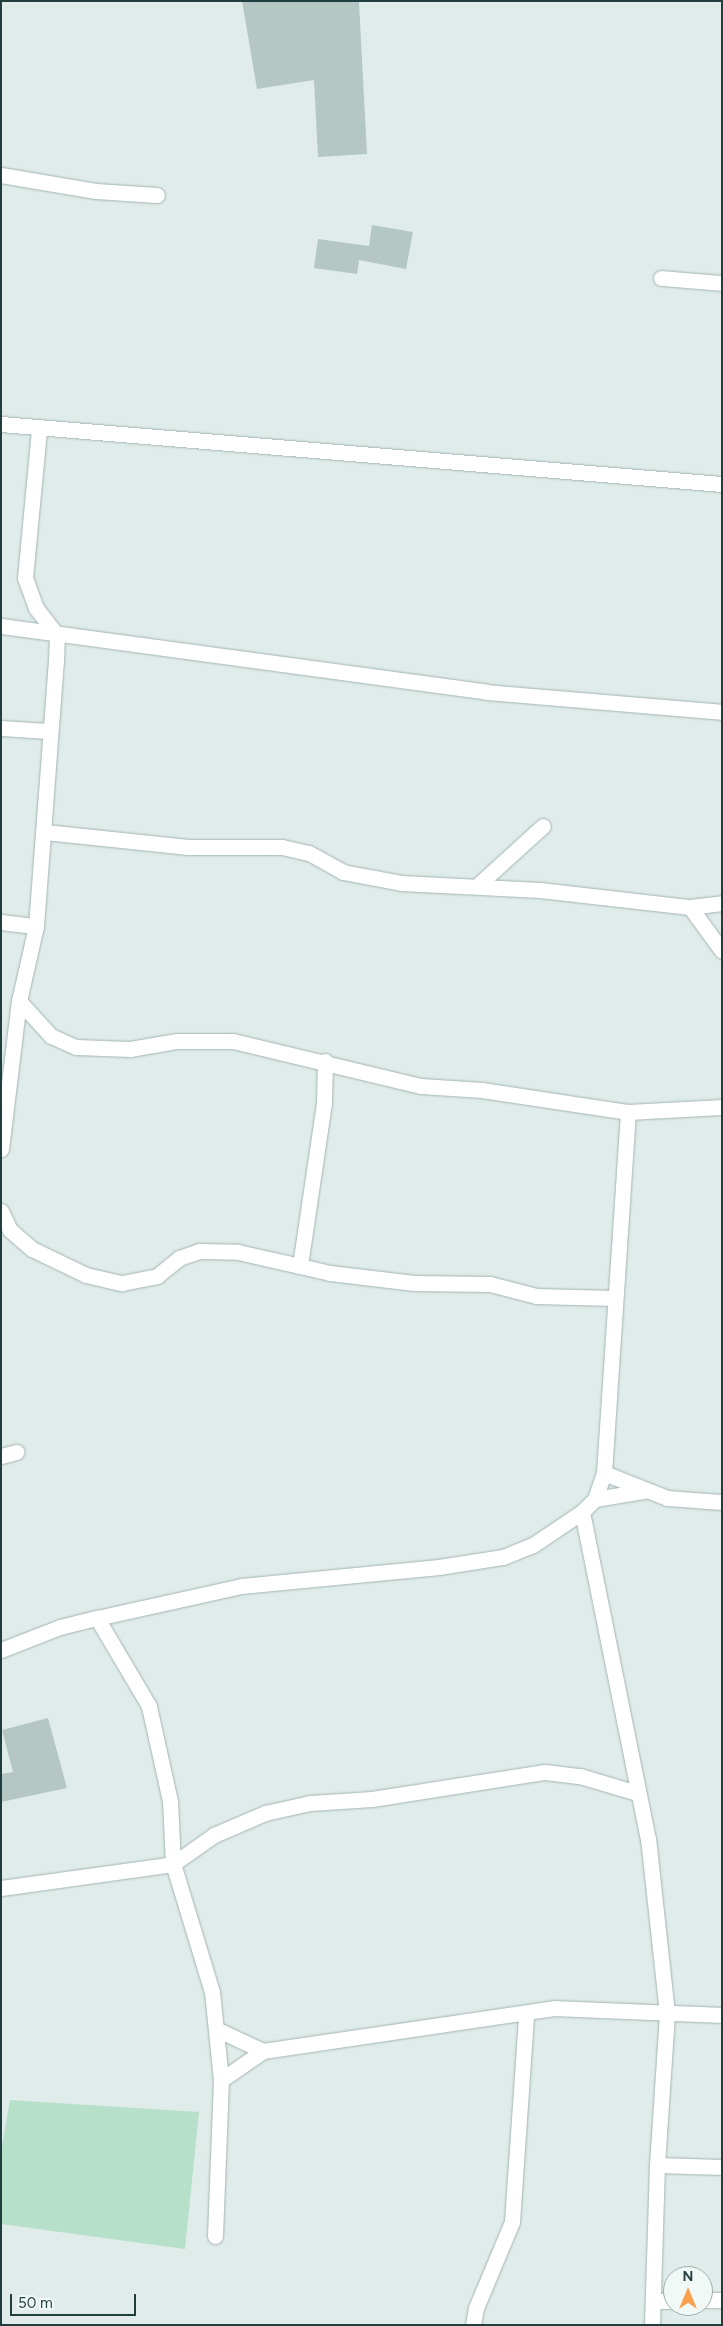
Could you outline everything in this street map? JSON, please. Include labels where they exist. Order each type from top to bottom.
[{"type":"street","points":[[1,175],[96,190],[157,195]]},
{"type":"street","points":[[661,278],[722,283]]},
{"type":"street","points":[[1,424],[39,430],[722,484]]},
{"type":"street","points":[[1,1149],[19,1000],[36,926],[45,832],[48,730],[57,635],[36,608],[25,578],[39,430]]},
{"type":"street","points":[[1,626],[486,692],[722,712]]},
{"type":"street","points":[[1,728],[48,730]]},
{"type":"street","points":[[477,886],[543,826]]},
{"type":"street","points":[[45,832],[188,847],[282,847],[309,853],[342,872],[401,883],[477,886],[690,907],[722,903]]},
{"type":"street","points":[[690,907],[722,951]]},
{"type":"street","points":[[1,922],[36,926]]},
{"type":"street","points":[[19,1000],[50,1036],[76,1047],[130,1049],[177,1041],[233,1041],[325,1061],[421,1086],[482,1090],[628,1112],[722,1107]]},
{"type":"street","points":[[300,1266],[324,1103],[325,1061]]},
{"type":"street","points":[[1,1650],[60,1627],[241,1586],[439,1567],[503,1557],[532,1545],[582,1512],[595,1499],[604,1473],[614,1298],[628,1112]]},
{"type":"street","points":[[1,1211],[10,1230],[32,1249],[86,1275],[122,1283],[157,1276],[179,1258],[199,1251],[238,1252],[330,1273],[414,1282],[490,1284],[536,1296],[614,1298]]},
{"type":"street","points":[[604,1473],[644,1491],[687,1502],[722,1502]]},
{"type":"street","points":[[595,1499],[644,1491]]},
{"type":"street","points":[[582,1512],[637,1793],[648,1838],[667,2014],[657,2165],[652,2325]]},
{"type":"street","points":[[97,1618],[149,1706],[170,1801],[173,1864],[212,1992],[221,2080],[215,2236]]},
{"type":"street","points":[[1,1888],[173,1864],[221,1832],[264,1813],[310,1803],[372,1798],[545,1772],[580,1776],[637,1793]]},
{"type":"street","points":[[221,2080],[263,2051],[526,2015],[554,2008],[722,2015]]},
{"type":"street","points":[[472,2325],[476,2308],[512,2222],[526,2015]]},
{"type":"street","points":[[216,2029],[263,2051]]},
{"type":"street","points":[[657,2165],[722,2167]]},
{"type":"street","points":[[653,2301],[663,2301]]},
{"type":"green space","points":[[10,2100],[199,2112],[185,2249],[1,2224],[1,2151]]},
{"type":"building","points":[[242,1],[359,2],[367,154],[318,157],[314,80],[257,89]]},
{"type":"building","points":[[372,225],[413,232],[406,269],[359,260],[357,274],[314,268],[318,239],[369,246]]},
{"type":"building","points":[[48,1718],[67,1788],[1,1802],[1,1774],[13,1772],[2,1730]]}]
